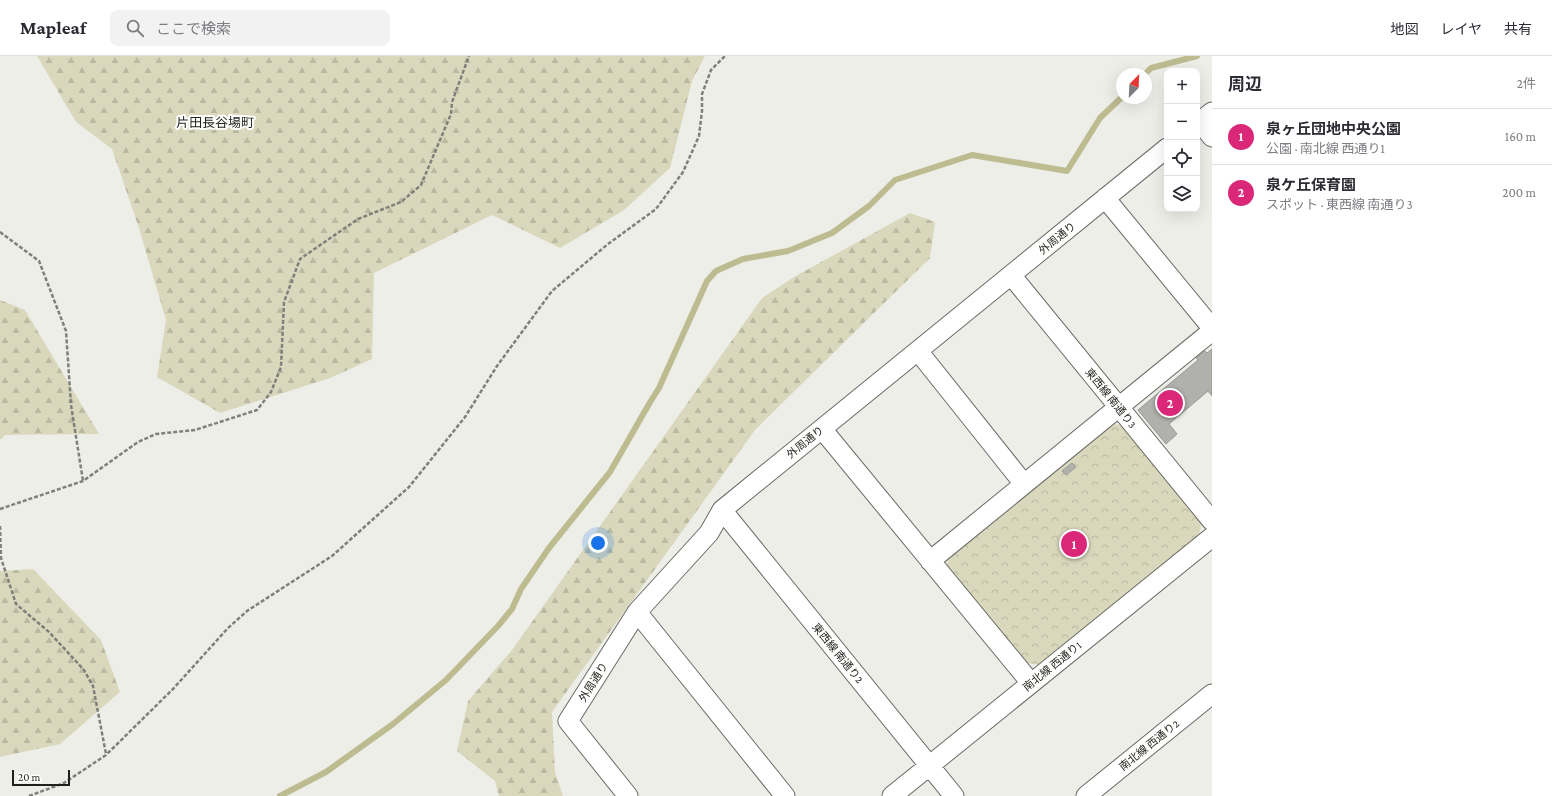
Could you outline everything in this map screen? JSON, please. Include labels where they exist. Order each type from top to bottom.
[{"type":"street","points":[[1203,119],[1212,137]]},
{"type":"street","name":"外周通り","points":[[628,796],[568,721],[637,612],[709,533],[722,510],[1164,150]]},
{"type":"street","points":[[930,561],[1212,330],[1106,198]]},
{"type":"street","name":"東西線 南通り3","points":[[1011,275],[1212,521]]},
{"type":"street","points":[[918,351],[1024,484]]},
{"type":"street","points":[[822,429],[1031,683]]},
{"type":"street","name":"東西線 南通り2","points":[[722,510],[954,796]]},
{"type":"street","name":"南北線 西通り1","points":[[892,796],[1212,536]]},
{"type":"street","points":[[637,612],[785,796]]},
{"type":"street","name":"南北線 西通り2","points":[[1086,796],[1212,694]]},
{"type":"path","points":[[0,509],[83,481],[138,442],[156,434],[195,430],[258,410],[271,392],[281,367],[284,302],[300,259],[358,219],[401,202],[421,185],[451,114],[452,102],[469,56]]},
{"type":"path","points":[[29,796],[64,783],[106,755],[173,689],[228,628],[247,611],[332,556],[409,488],[465,417],[497,366],[552,291],[608,244],[656,209],[683,172],[699,136],[702,111],[702,94],[711,70],[725,56]]},
{"type":"path","points":[[0,232],[38,261],[66,331],[71,405],[83,481]]},
{"type":"path","points":[[0,526],[1,558],[16,604],[50,632],[84,670],[93,686],[106,755]]},
{"type":"green space","points":[[37,56],[705,56],[692,81],[670,168],[624,210],[560,248],[492,215],[374,273],[372,359],[330,378],[220,413],[157,377],[166,320],[139,228],[112,149],[76,122]]},
{"type":"green space","points":[[910,213],[935,222],[930,258],[755,430],[552,712],[555,772],[563,796],[499,796],[495,781],[457,751],[468,701],[512,650],[762,298],[794,277]]},
{"type":"green space","points":[[0,300],[25,310],[99,434],[5,435],[0,440]]},
{"type":"green space","points":[[1109,424],[1124,425],[1202,521],[1199,535],[1040,665],[1026,663],[947,567],[949,553]]},
{"type":"green space","points":[[33,569],[101,640],[120,692],[60,744],[0,757],[0,571]]},
{"type":"building","points":[[1203,349],[1207,353],[1212,349],[1212,396],[1208,391],[1169,424],[1177,434],[1166,444],[1138,410],[1198,360],[1195,356]]},
{"type":"building","points":[[1072,463],[1076,467],[1066,475],[1062,471]]},
{"type":"waterway","points":[[1151,68],[1197,56]]},
{"type":"waterway","points":[[280,796],[326,772],[393,724],[446,680],[498,626],[512,609],[521,589],[549,548],[610,472],[659,388],[707,281],[716,271],[743,259],[788,251],[832,233],[869,206],[895,180],[972,155],[1067,171],[1100,118],[1116,103]]},
{"type":"place","name":"泉ケ丘保育園","points":[[1170,403]]},
{"type":"place","name":"泉ヶ丘団地中央公園","points":[[1074,544]]},
{"type":"district","name":"片田長谷場町","points":[[215,122]]}]
